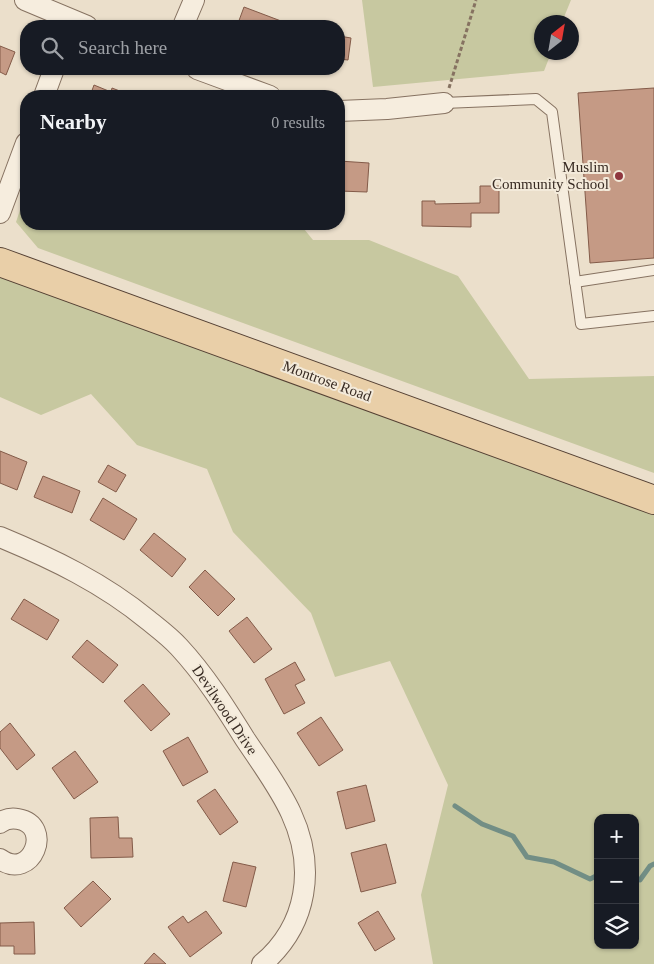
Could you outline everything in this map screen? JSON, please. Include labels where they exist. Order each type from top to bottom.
[{"type":"main road","name":"Montrose Road","points":[[0,262],[654,500]]},
{"type":"street","points":[[26,0],[68,20]]},
{"type":"street","points":[[186,20],[194,0]]},
{"type":"street","points":[[46,90],[52,75]]},
{"type":"street","points":[[213,75],[254,90]]},
{"type":"street","points":[[345,111],[387,109],[444,103]]},
{"type":"street","points":[[0,213],[20,159]]},
{"type":"street","name":"Devilwood Drive","points":[[0,537],[44,555],[82,574],[118,597],[178,646],[197,667],[216,694],[282,795],[300,835],[305,858],[305,885],[301,906],[290,930],[272,955],[262,964]]},
{"type":"street","points":[[0,823],[12,818],[23,820],[31,826],[36,835],[37,845],[33,854],[26,862],[16,864],[5,863],[0,859]]},
{"type":"lane","points":[[444,103],[536,99],[552,112],[581,324],[654,316]]},
{"type":"lane","points":[[575,282],[654,270]]},
{"type":"path","points":[[444,103],[476,0]]},
{"type":"green space","points":[[362,0],[571,0],[565,15],[534,15],[534,60],[548,60],[544,71],[373,87]]},
{"type":"green space","points":[[20,210],[20,227],[16,222]]},
{"type":"green space","points":[[23,230],[305,230],[313,240],[369,240],[458,276],[529,379],[654,376],[654,473],[38,248]]},
{"type":"green space","points":[[4,275],[654,515],[654,964],[433,964],[421,895],[448,785],[390,661],[335,677],[311,613],[233,532],[207,469],[137,445],[91,394],[41,415],[0,397],[0,276]]},
{"type":"building","points":[[244,7],[278,20],[239,20]]},
{"type":"building","points":[[345,37],[351,38],[348,60],[345,60]]},
{"type":"building","points":[[0,46],[15,52],[6,75],[0,72]]},
{"type":"building","points":[[94,85],[106,90],[92,90]]},
{"type":"building","name":"Muslim Community School","points":[[654,88],[654,258],[590,263],[578,93]]},
{"type":"building","points":[[345,161],[369,163],[367,192],[345,191]]},
{"type":"building","points":[[480,186],[499,186],[499,213],[471,213],[471,227],[422,226],[422,201],[435,201],[435,204],[480,203]]},
{"type":"building","points":[[0,451],[27,462],[17,490],[0,483]]},
{"type":"building","points":[[108,465],[126,475],[116,492],[98,482]]},
{"type":"building","points":[[43,476],[80,491],[72,513],[34,497]]},
{"type":"building","points":[[103,498],[137,519],[124,540],[90,520]]},
{"type":"building","points":[[154,533],[186,559],[172,577],[140,550]]},
{"type":"building","points":[[205,570],[235,599],[218,616],[189,587]]},
{"type":"building","points":[[24,599],[59,620],[47,640],[11,619]]},
{"type":"building","points":[[247,617],[272,649],[254,663],[229,631]]},
{"type":"building","points":[[87,640],[118,665],[103,683],[72,657]]},
{"type":"building","points":[[295,662],[305,680],[295,685],[305,703],[284,714],[265,679]]},
{"type":"building","points":[[143,684],[170,714],[151,731],[124,701]]},
{"type":"building","points":[[321,717],[343,750],[319,766],[297,733]]},
{"type":"building","points":[[10,723],[35,755],[17,770],[0,748],[0,732]]},
{"type":"building","points":[[188,737],[208,772],[183,786],[163,751]]},
{"type":"building","points":[[75,751],[98,782],[74,799],[52,768]]},
{"type":"building","points":[[366,785],[375,821],[346,829],[337,792]]},
{"type":"building","points":[[215,789],[238,822],[220,835],[197,801]]},
{"type":"building","points":[[118,817],[119,838],[132,838],[133,857],[91,858],[90,818]]},
{"type":"building","points":[[386,844],[396,883],[361,892],[351,853]]},
{"type":"building","points":[[233,862],[256,867],[246,907],[223,901]]},
{"type":"building","points":[[93,881],[111,899],[81,927],[64,908]]},
{"type":"building","points":[[206,911],[222,933],[190,957],[168,927],[183,916],[188,923]]},
{"type":"building","points":[[378,911],[395,939],[375,951],[358,923]]},
{"type":"building","points":[[34,922],[35,954],[14,954],[14,946],[0,946],[0,923]]},
{"type":"building","points":[[154,953],[166,964],[144,964]]},
{"type":"waterway","points":[[455,806],[482,824],[513,836],[527,857],[554,862],[590,879],[594,877]]},
{"type":"waterway","points":[[639,880],[654,864]]},
{"type":"place","name":"Muslim Community School","points":[[619,176]]}]
